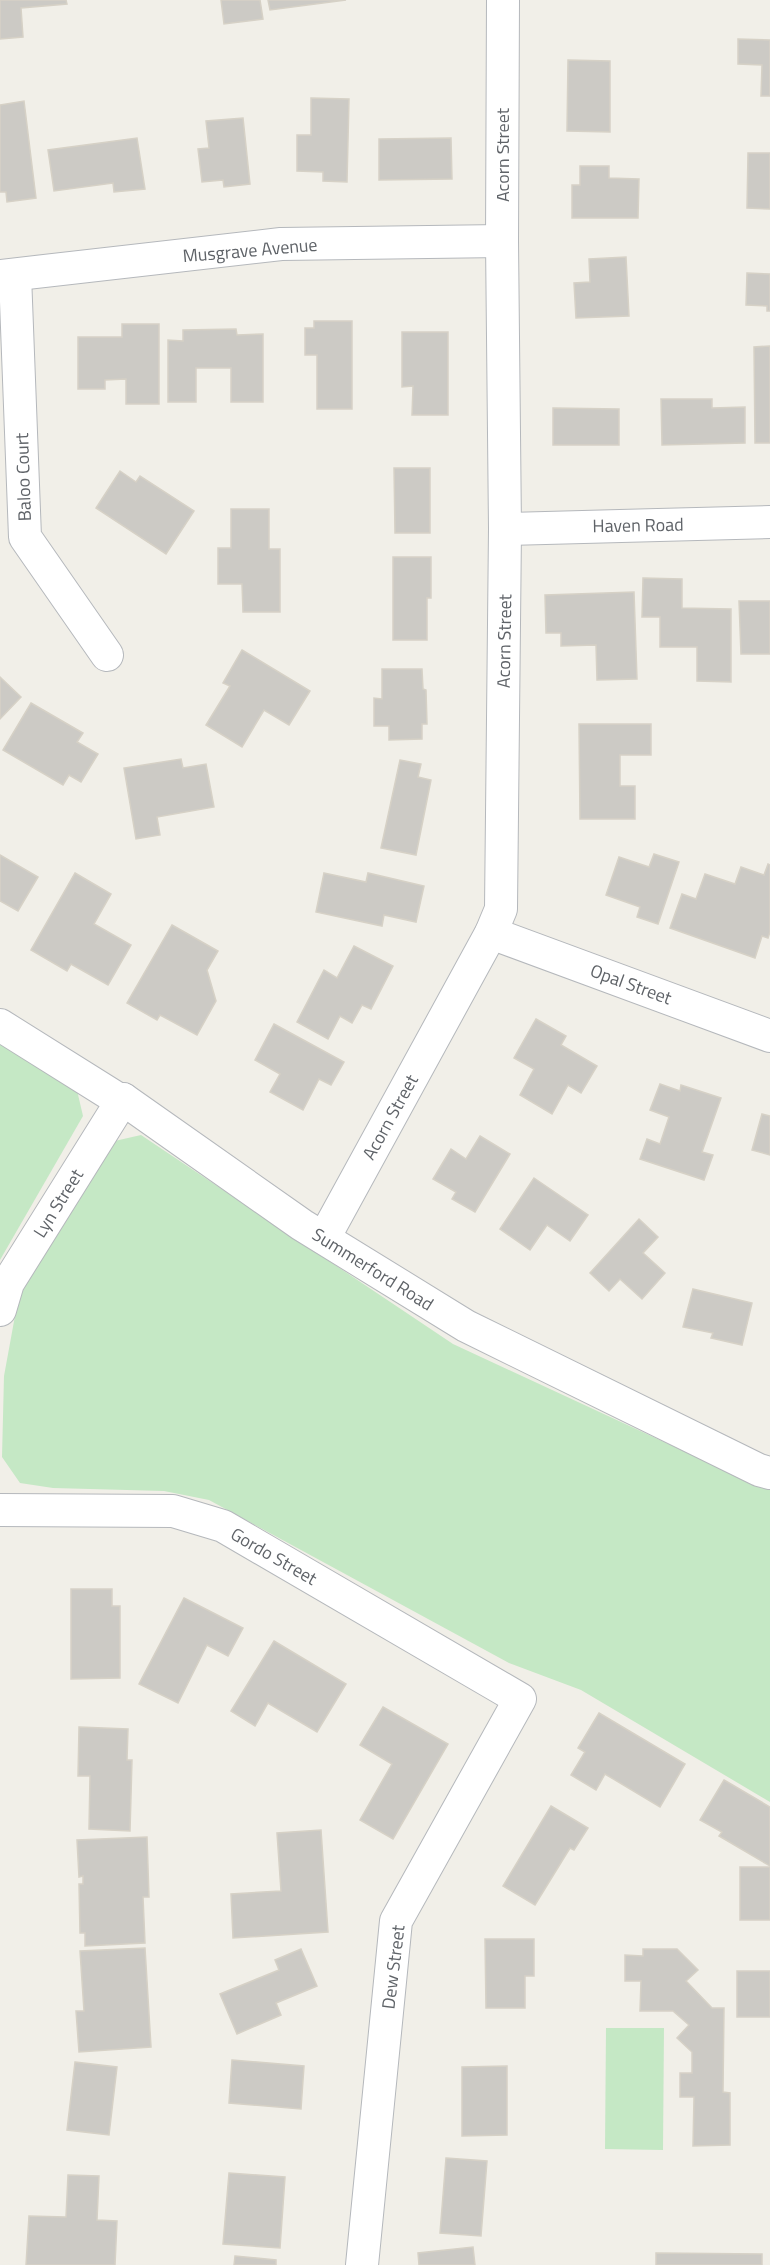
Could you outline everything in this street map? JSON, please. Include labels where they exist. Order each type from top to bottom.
[{"type":"street","name":"Acorn Street","points":[[324,1238],[491,933],[501,909],[505,529],[502,241],[503,0]]},
{"type":"street","name":"Musgrave Avenue","points":[[8,276],[281,244],[502,241]]},
{"type":"street","name":"Baloo Court","points":[[8,276],[25,537],[107,655]]},
{"type":"street","name":"Haven Road","points":[[505,529],[770,522]]},
{"type":"street","name":"Opal Street","points":[[491,933],[770,1036]]},
{"type":"street","name":"Summerford Road","points":[[0,1025],[118,1099],[123,1099],[324,1238],[466,1326],[759,1470],[770,1473]]},
{"type":"street","name":"Lyn Street","points":[[0,1310],[8,1283],[123,1099]]},
{"type":"street","name":"Gordo Street","points":[[0,1510],[173,1511],[223,1526],[520,1699]]},
{"type":"street","name":"Dew Street","points":[[362,2265],[396,1921],[520,1699]]},
{"type":"green space","points":[[0,1042],[76,1086],[83,1116],[0,1260]]},
{"type":"green space","points":[[141,1135],[453,1344],[746,1480],[770,1488],[770,1802],[581,1690],[509,1663],[209,1500],[164,1491],[53,1488],[20,1483],[2,1457],[4,1376],[19,1294],[106,1143]]},
{"type":"green space","points":[[606,2028],[664,2028],[663,2150],[605,2149]]},
{"type":"building","points":[[0,0],[66,0],[67,4],[21,8],[23,37],[0,39]]},
{"type":"building","points":[[221,0],[260,0],[263,19],[224,24]]},
{"type":"building","points":[[268,0],[346,0],[270,10]]},
{"type":"building","points":[[738,39],[770,40],[770,96],[761,96],[762,65],[738,64]]},
{"type":"building","points":[[568,60],[610,61],[610,132],[567,131]]},
{"type":"building","points":[[311,98],[349,99],[347,182],[323,181],[323,172],[297,171],[297,135],[311,135]]},
{"type":"building","points":[[24,101],[36,198],[7,202],[6,192],[0,192],[0,105]]},
{"type":"building","points":[[243,118],[250,184],[224,187],[223,180],[202,182],[198,149],[209,148],[206,121]]},
{"type":"building","points":[[137,138],[145,189],[114,192],[113,183],[54,191],[48,150]]},
{"type":"building","points":[[451,138],[452,179],[379,180],[379,139]]},
{"type":"building","points":[[748,153],[770,153],[770,209],[747,208]]},
{"type":"building","points":[[580,166],[609,166],[609,178],[639,179],[638,218],[572,218],[572,185],[580,185]]},
{"type":"building","points":[[626,257],[629,316],[576,318],[574,283],[590,282],[589,259]]},
{"type":"building","points":[[747,273],[770,274],[770,311],[767,311],[767,306],[746,305]]},
{"type":"building","points":[[314,321],[352,321],[352,409],[317,409],[317,355],[305,355],[305,328],[314,328]]},
{"type":"building","points":[[122,324],[159,324],[159,404],[126,404],[126,379],[105,380],[105,389],[78,389],[78,337],[122,337]]},
{"type":"building","points":[[236,329],[237,335],[263,334],[263,402],[231,402],[231,368],[196,368],[196,402],[168,402],[168,340],[183,341],[183,330]]},
{"type":"building","points":[[402,332],[448,332],[448,415],[412,415],[413,386],[402,387]]},
{"type":"building","points":[[770,346],[770,443],[755,443],[754,347]]},
{"type":"building","points":[[661,399],[712,399],[712,408],[745,407],[745,443],[662,445]]},
{"type":"building","points":[[553,408],[619,409],[619,445],[553,445]]},
{"type":"building","points":[[394,468],[430,468],[430,533],[395,533]]},
{"type":"building","points":[[120,471],[136,482],[140,476],[194,511],[166,554],[96,508]]},
{"type":"building","points":[[231,509],[269,509],[269,549],[280,549],[280,612],[243,612],[242,584],[218,584],[218,548],[231,548]]},
{"type":"building","points":[[393,557],[431,557],[431,598],[427,598],[427,640],[393,640]]},
{"type":"building","points":[[643,578],[682,579],[682,608],[731,609],[731,682],[697,681],[697,647],[660,647],[660,617],[642,617]]},
{"type":"building","points":[[634,592],[637,679],[597,680],[596,645],[561,646],[561,633],[546,633],[545,595]]},
{"type":"building","points":[[739,601],[770,601],[770,654],[741,654]]},
{"type":"building","points":[[242,650],[310,691],[289,725],[264,710],[242,747],[206,725],[230,686],[223,683]]},
{"type":"building","points":[[382,669],[422,669],[423,689],[426,690],[427,724],[422,724],[422,739],[389,740],[389,726],[374,726],[374,698],[382,699]]},
{"type":"building","points":[[0,677],[21,697],[0,719]]},
{"type":"building","points":[[31,703],[83,733],[77,742],[98,754],[81,782],[69,775],[63,785],[3,750]]},
{"type":"building","points":[[579,724],[651,724],[651,755],[620,755],[620,786],[635,786],[635,819],[580,819]]},
{"type":"building","points":[[181,759],[183,768],[206,764],[214,807],[157,817],[160,835],[136,839],[124,768]]},
{"type":"building","points":[[400,760],[421,764],[418,777],[431,780],[416,855],[381,848]]},
{"type":"building","points":[[654,854],[679,862],[658,924],[637,917],[640,907],[606,895],[619,857],[649,867]]},
{"type":"building","points":[[0,855],[38,877],[18,911],[0,901]]},
{"type":"building","points":[[768,864],[770,865],[770,932],[768,938],[762,936],[755,958],[670,928],[682,894],[696,899],[705,874],[735,884],[741,867],[764,875]]},
{"type":"building","points":[[75,873],[111,894],[94,924],[131,945],[108,985],[71,964],[67,971],[31,950]]},
{"type":"building","points":[[324,873],[366,882],[368,873],[424,886],[416,922],[384,915],[382,926],[316,912]]},
{"type":"building","points":[[172,925],[218,951],[207,970],[216,1001],[197,1035],[160,1015],[157,1020],[127,1003]]},
{"type":"building","points":[[354,946],[393,966],[371,1009],[362,1005],[352,1023],[340,1016],[328,1039],[297,1022],[324,970],[337,978]]},
{"type":"building","points":[[536,1019],[566,1036],[561,1045],[597,1066],[581,1093],[568,1085],[552,1114],[520,1095],[534,1069],[514,1058]]},
{"type":"building","points":[[274,1024],[344,1062],[331,1085],[319,1079],[303,1110],[270,1092],[280,1074],[255,1060]]},
{"type":"building","points":[[660,1084],[680,1091],[681,1085],[721,1098],[702,1152],[713,1155],[704,1180],[640,1159],[647,1139],[660,1144],[669,1117],[650,1110]]},
{"type":"building","points":[[762,1114],[770,1116],[770,1155],[752,1150]]},
{"type":"building","points":[[480,1136],[510,1154],[475,1212],[452,1199],[456,1192],[433,1179],[451,1149],[466,1159]]},
{"type":"building","points":[[534,1178],[588,1215],[570,1241],[547,1225],[530,1250],[500,1229]]},
{"type":"building","points":[[639,1219],[658,1237],[643,1253],[665,1273],[642,1299],[620,1279],[609,1291],[590,1273]]},
{"type":"building","points":[[693,1289],[752,1303],[742,1345],[711,1338],[713,1333],[683,1327]]},
{"type":"building","points":[[71,1589],[112,1589],[112,1606],[120,1606],[120,1678],[71,1679]]},
{"type":"building","points":[[184,1598],[243,1628],[228,1656],[207,1645],[178,1703],[139,1684]]},
{"type":"building","points":[[274,1641],[346,1684],[317,1732],[268,1703],[255,1726],[231,1711]]},
{"type":"building","points":[[383,1707],[448,1744],[393,1839],[360,1820],[392,1764],[360,1745]]},
{"type":"building","points":[[599,1713],[685,1764],[660,1807],[605,1774],[596,1790],[571,1775],[585,1752],[578,1748]]},
{"type":"building","points":[[79,1727],[128,1729],[127,1760],[132,1760],[130,1831],[89,1829],[90,1776],[78,1776]]},
{"type":"building","points":[[724,1780],[770,1807],[770,1866],[719,1836],[722,1832],[700,1820]]},
{"type":"building","points":[[551,1806],[588,1828],[574,1850],[570,1848],[535,1905],[503,1886]]},
{"type":"building","points":[[321,1830],[328,1932],[233,1938],[231,1894],[281,1891],[277,1833]]},
{"type":"building","points":[[147,1837],[149,1897],[143,1897],[145,1943],[85,1946],[85,1933],[80,1933],[79,1884],[83,1884],[83,1876],[79,1877],[77,1840]]},
{"type":"building","points":[[740,1867],[770,1867],[770,1920],[740,1920]]},
{"type":"building","points":[[485,1939],[534,1939],[534,1976],[525,1976],[525,2008],[486,2008]]},
{"type":"building","points":[[145,1948],[151,2047],[79,2052],[76,2011],[84,2011],[80,1951]]},
{"type":"building","points":[[301,1949],[317,1986],[276,2003],[281,2015],[237,2034],[220,1994],[279,1970],[275,1960]]},
{"type":"building","points":[[643,1949],[677,1949],[698,1970],[686,1981],[712,2008],[724,2008],[723,2092],[730,2093],[730,2145],[693,2146],[694,2097],[680,2097],[680,2073],[692,2073],[692,2052],[677,2038],[689,2025],[673,2011],[640,2011],[641,1981],[625,1981],[625,1955],[643,1956]]},
{"type":"building","points":[[737,1971],[770,1971],[770,2017],[737,2017]]},
{"type":"building","points":[[232,2060],[304,2066],[301,2109],[229,2103]]},
{"type":"building","points":[[75,2062],[117,2067],[109,2135],[67,2130]]},
{"type":"building","points":[[507,2066],[507,2135],[462,2136],[462,2067]]},
{"type":"building","points":[[446,2158],[487,2161],[481,2236],[440,2233]]},
{"type":"building","points":[[229,2173],[285,2177],[280,2248],[223,2244]]},
{"type":"building","points":[[68,2175],[99,2176],[97,2220],[117,2221],[115,2265],[26,2265],[29,2216],[66,2217]]},
{"type":"building","points":[[473,2247],[475,2265],[419,2265],[418,2253]]},
{"type":"building","points":[[656,2253],[762,2254],[762,2265],[656,2265]]},
{"type":"building","points":[[235,2256],[276,2260],[276,2265],[234,2265]]}]
